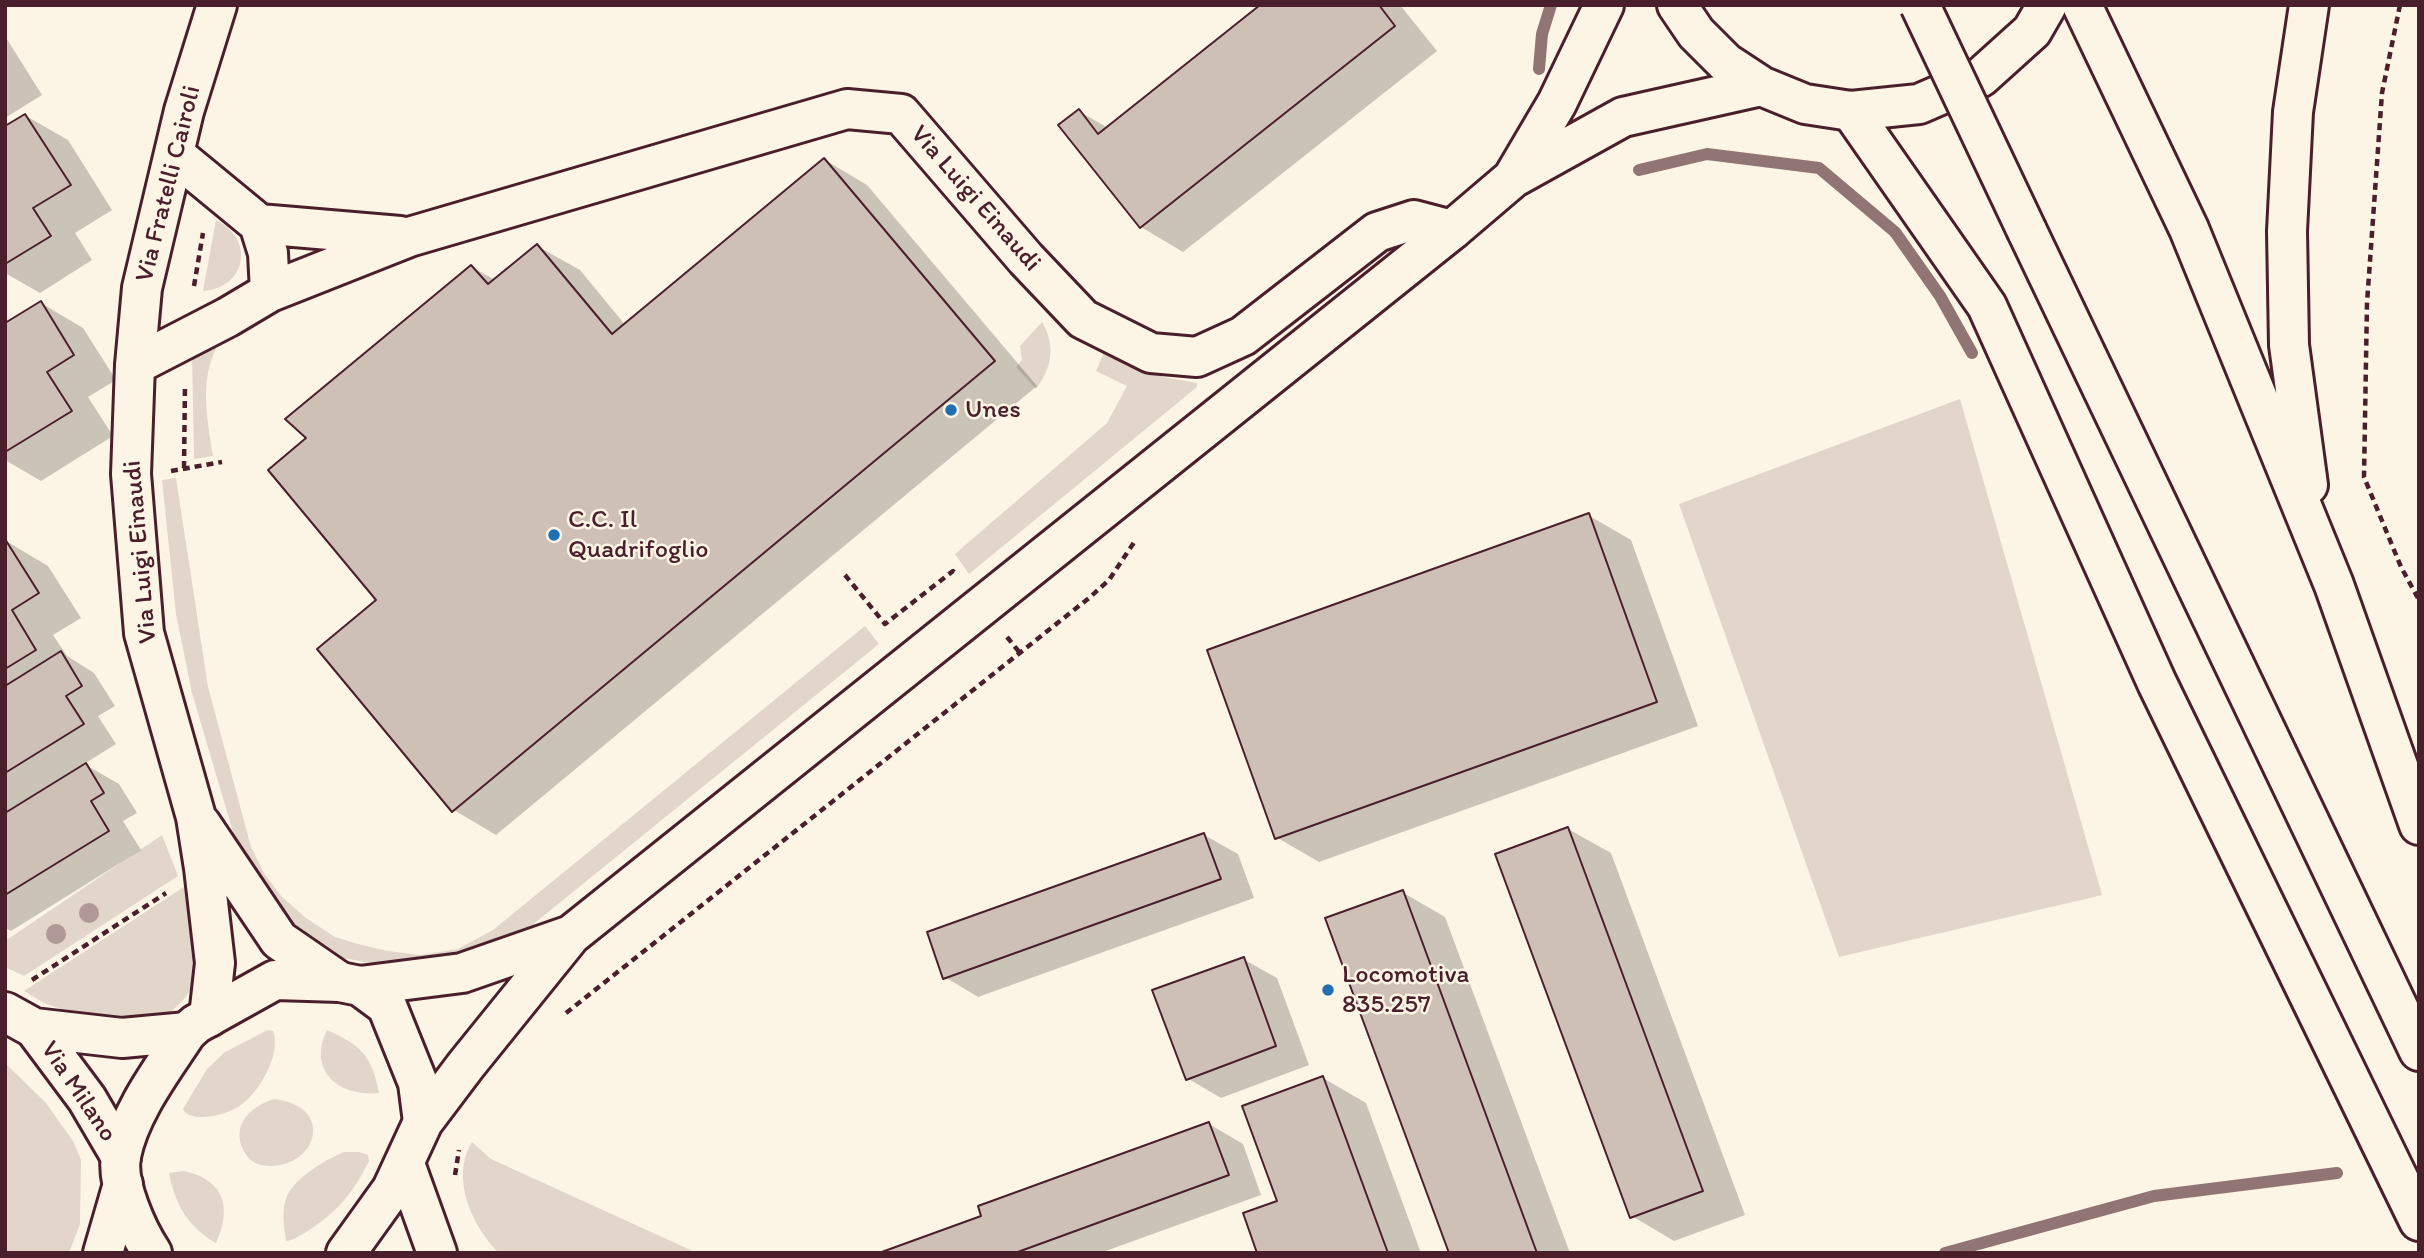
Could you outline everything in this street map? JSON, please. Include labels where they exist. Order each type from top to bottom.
[{"type":"main road","name":"Via Fratelli Cairoli","points":[[135,365],[142,288],[184,111],[217,5]]},
{"type":"main road","points":[[1513,178],[1557,103],[1604,5]]},
{"type":"main road","points":[[1677,5],[1696,33],[1726,63],[1761,86],[1805,103],[1852,111],[1919,104],[1981,77],[2032,31],[2047,5]]},
{"type":"main road","points":[[1920,5],[2419,1051]]},
{"type":"main road","points":[[2082,5],[2189,229],[2334,585],[2419,825]]},
{"type":"main road","points":[[2309,5],[2293,112],[2287,231],[2289,345],[2307,480],[2334,585]]},
{"type":"main road","points":[[346,1253],[392,1189],[423,1122],[571,935],[1452,230],[1513,178],[1623,117],[1761,86]]},
{"type":"main road","name":"Via Luigi Einaudi","points":[[196,817],[144,633],[131,474],[135,365],[270,292],[409,237],[847,109],[901,114],[1026,259],[1083,319],[1151,353],[1197,357],[1243,336],[1377,232],[1414,220],[1452,230]]},
{"type":"main road","points":[[1852,111],[1987,306],[2157,683],[2419,1221]]},
{"type":"main road","points":[[174,154],[259,224],[268,253],[270,292]]},
{"type":"main road","points":[[259,224],[409,237]]},
{"type":"main road","points":[[196,817],[279,940],[387,1006],[418,1083],[423,1122]]},
{"type":"main road","points":[[103,1253],[139,1107],[198,1024],[215,963],[196,817]]},
{"type":"main road","points":[[198,1024],[275,980],[350,984],[462,973],[571,935]]},
{"type":"main road","name":"Via Milano","points":[[20,1020],[122,1038],[198,1024]]},
{"type":"main road","name":"Via Milano","points":[[20,1020],[88,1099],[122,1171],[139,1233],[152,1253]]},
{"type":"main road","points":[[405,1164],[437,1253]]},
{"type":"path","points":[[2400,5],[2382,93],[2367,303],[2364,477],[2401,567],[2419,600]]},
{"type":"path","points":[[563,1015],[1089,598],[1109,580],[1135,541]]},
{"type":"path","points":[[29,982],[204,867]]},
{"type":"path","points":[[455,1177],[458,1151],[463,1141]]},
{"type":"shaded area","points":[[216,220],[237,239],[241,262],[229,281],[218,288],[203,291]]},
{"type":"shaded area","points":[[1042,322],[1049,340],[1050,356],[1046,373],[1036,389],[1016,367],[1022,360],[1020,346]]},
{"type":"shaded area","points":[[217,342],[206,385],[213,456],[194,459],[192,351]]},
{"type":"shaded area","points":[[1107,346],[1163,377],[1197,383],[1197,387],[969,574],[955,554],[1107,423],[1127,386],[1096,371]]},
{"type":"shaded area","points":[[1960,399],[2102,895],[1839,957],[1679,504]]},
{"type":"shaded area","points":[[176,478],[208,687],[251,847],[264,873],[281,896],[306,918],[335,937],[358,944],[420,955],[458,949],[493,930],[865,626],[879,644],[531,926],[461,954],[388,966],[332,956],[302,942],[238,849],[192,693],[176,614],[162,480]]},
{"type":"shaded area","points":[[162,835],[178,876],[24,976],[5,967],[5,941]]},
{"type":"shaded area","points":[[193,881],[201,920],[195,982],[185,998],[172,1011],[155,1019],[133,1022],[75,1014],[44,1003],[24,991]]},
{"type":"shaded area","points":[[268,1030],[273,1031],[275,1040],[271,1062],[260,1084],[246,1101],[217,1115],[200,1117],[187,1114],[183,1109],[207,1069],[225,1052]]},
{"type":"shaded area","points":[[327,1030],[363,1053],[373,1070],[379,1093],[351,1091],[330,1078],[321,1058]]},
{"type":"shaded area","points":[[5,1063],[46,1103],[73,1141],[81,1160],[80,1224],[69,1253],[5,1253]]},
{"type":"shaded area","points":[[274,1099],[293,1104],[306,1112],[312,1123],[313,1135],[308,1147],[299,1157],[270,1166],[254,1162],[247,1156],[242,1146],[240,1128],[256,1107]]},
{"type":"shaded area","points":[[472,1142],[491,1159],[697,1253],[499,1253],[480,1229],[467,1201],[463,1171]]},
{"type":"shaded area","points":[[344,1152],[368,1155],[369,1161],[357,1183],[327,1217],[299,1236],[286,1241],[284,1207],[291,1189],[312,1170]]},
{"type":"shaded area","points":[[184,1171],[209,1181],[221,1197],[224,1218],[216,1243],[190,1222],[179,1205],[169,1173]]},
{"type":"building","points":[[1260,5],[1379,5],[1395,26],[1140,228],[1058,125],[1079,109],[1098,134]]},
{"type":"building","points":[[25,114],[71,185],[33,208],[51,236],[5,264],[5,126]]},
{"type":"building","name":"C.C. Il Quadrifoglio","points":[[824,158],[995,361],[452,812],[317,649],[376,600],[268,470],[306,438],[285,419],[471,265],[488,284],[537,244],[612,334]]},
{"type":"building","points":[[41,301],[74,355],[47,372],[72,411],[5,452],[5,323]]},
{"type":"building","points":[[1589,513],[1657,702],[1275,839],[1207,650]]},
{"type":"building","points":[[5,539],[39,593],[12,610],[36,650],[5,669]]},
{"type":"building","points":[[61,651],[82,686],[66,696],[84,724],[5,773],[5,686]]},
{"type":"building","points":[[86,763],[104,793],[91,801],[109,831],[5,895],[5,813]]},
{"type":"building","points":[[1568,827],[1703,1191],[1630,1218],[1495,854]]},
{"type":"building","points":[[1204,833],[1221,879],[943,979],[927,932]]},
{"type":"building","points":[[1403,890],[1537,1253],[1449,1253],[1325,918]]},
{"type":"building","points":[[1244,957],[1276,1046],[1186,1080],[1152,990]]},
{"type":"building","points":[[1323,1076],[1388,1253],[1257,1253],[1243,1213],[1277,1201],[1242,1106]]},
{"type":"building","points":[[1209,1122],[1229,1175],[1015,1253],[879,1253],[981,1216],[978,1206]]},
{"type":"waterway","points":[[1539,69],[1542,34],[1551,5]]},
{"type":"waterway","points":[[1639,170],[1707,154],[1819,168],[1895,232],[1940,296],[1972,353]]},
{"type":"waterway","points":[[1945,1253],[2154,1196],[2337,1173]]},
{"type":"place","name":"Unes","points":[[951,410]]},
{"type":"place","name":"C.C. Il Quadrifoglio","points":[[554,535]]},
{"type":"place","name":"Locomotiva 835.257","points":[[1328,990]]}]
